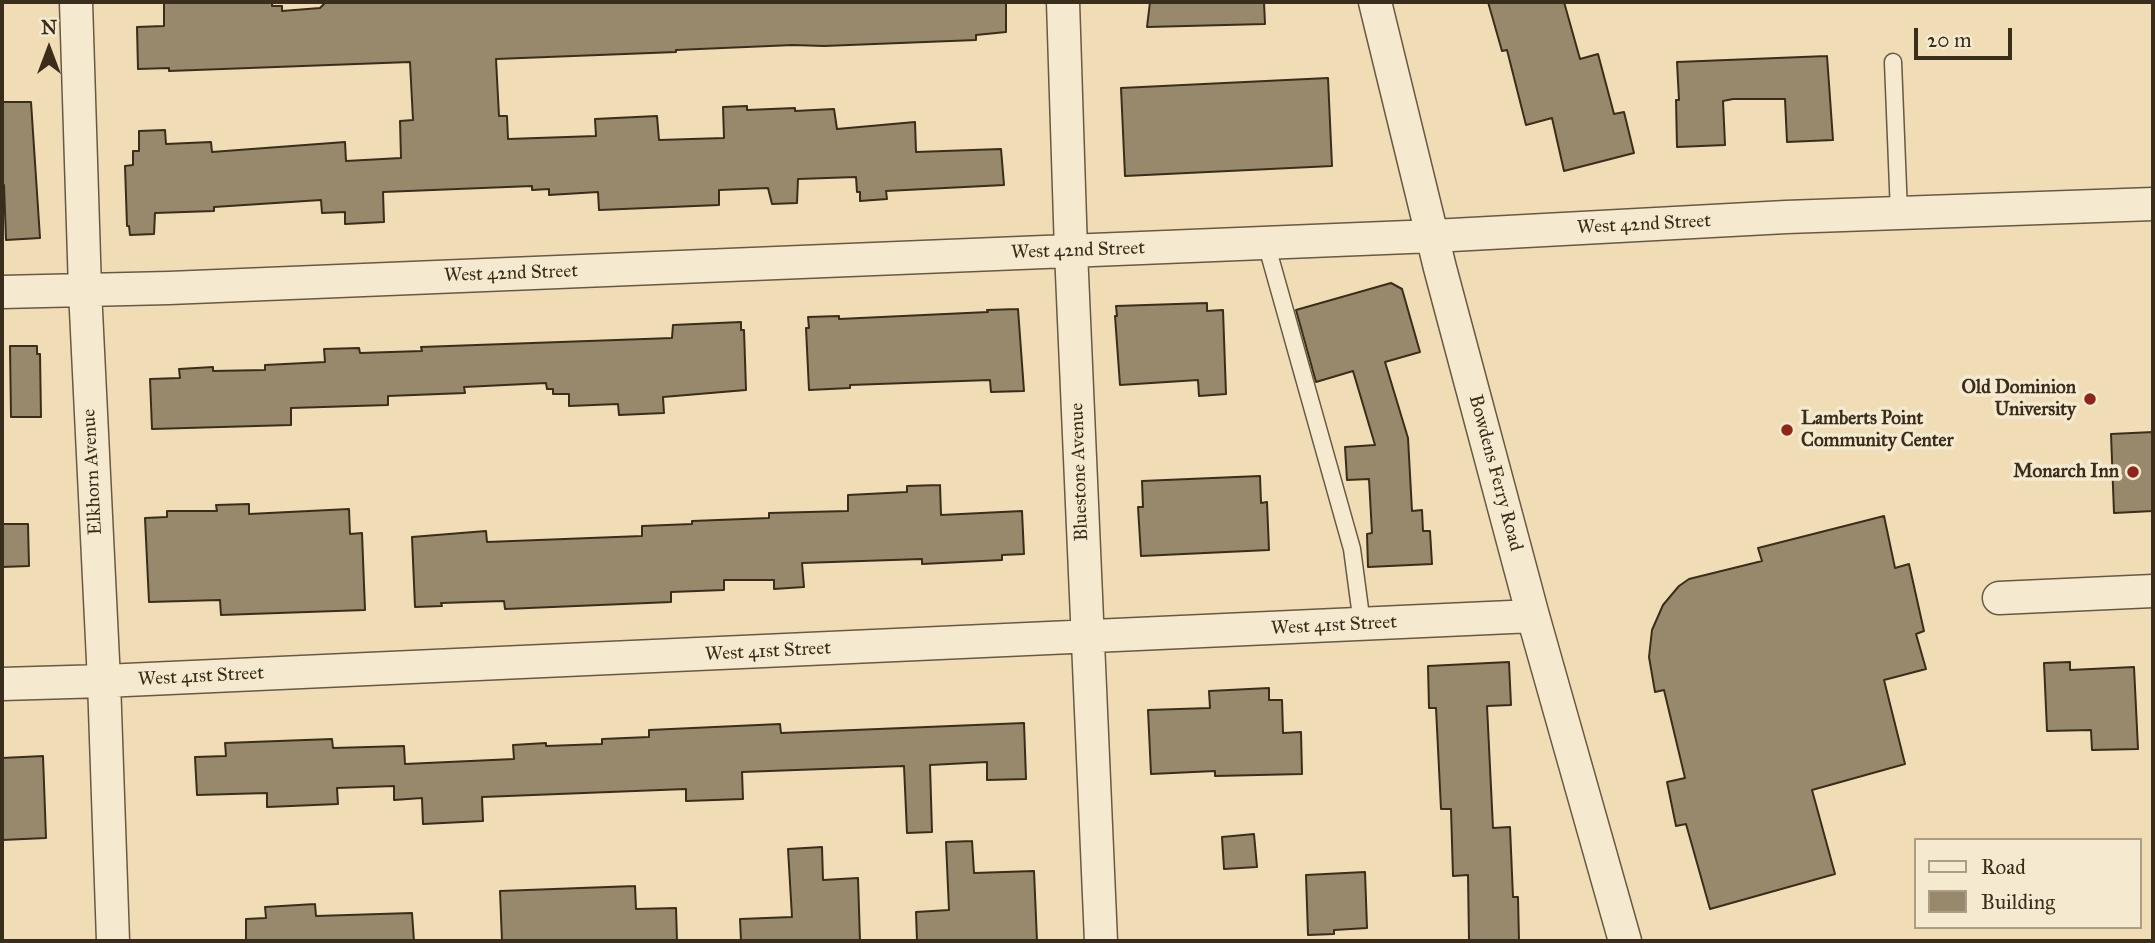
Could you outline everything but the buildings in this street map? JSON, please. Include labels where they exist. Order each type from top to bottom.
[{"type":"street","name":"Elkhorn Avenue","points":[[76,2],[85,290],[104,681],[113,941]]},
{"type":"street","name":"Bluestone Avenue","points":[[1063,2],[1101,941]]},
{"type":"street","name":"Bowdens Ferry Road","points":[[1375,2],[1433,236],[1533,616],[1625,941]]},
{"type":"street","name":"West 42nd Street","points":[[2,292],[1071,251],[1433,236],[1786,217],[2153,204]]},
{"type":"street","points":[[1999,598],[2153,591]]},
{"type":"street","name":"West 41st Street","points":[[2,684],[1087,638],[1533,616]]},
{"type":"lane","points":[[1893,62],[1899,213]]},
{"type":"lane","points":[[1266,243],[1349,537],[1362,624]]},
{"type":"place","name":"Old Dominion University","points":[[2090,399]]},
{"type":"place","name":"Lamberts Point Community Center","points":[[1787,430]]},
{"type":"place","name":"Monarch Inn","points":[[2133,472]]}]
